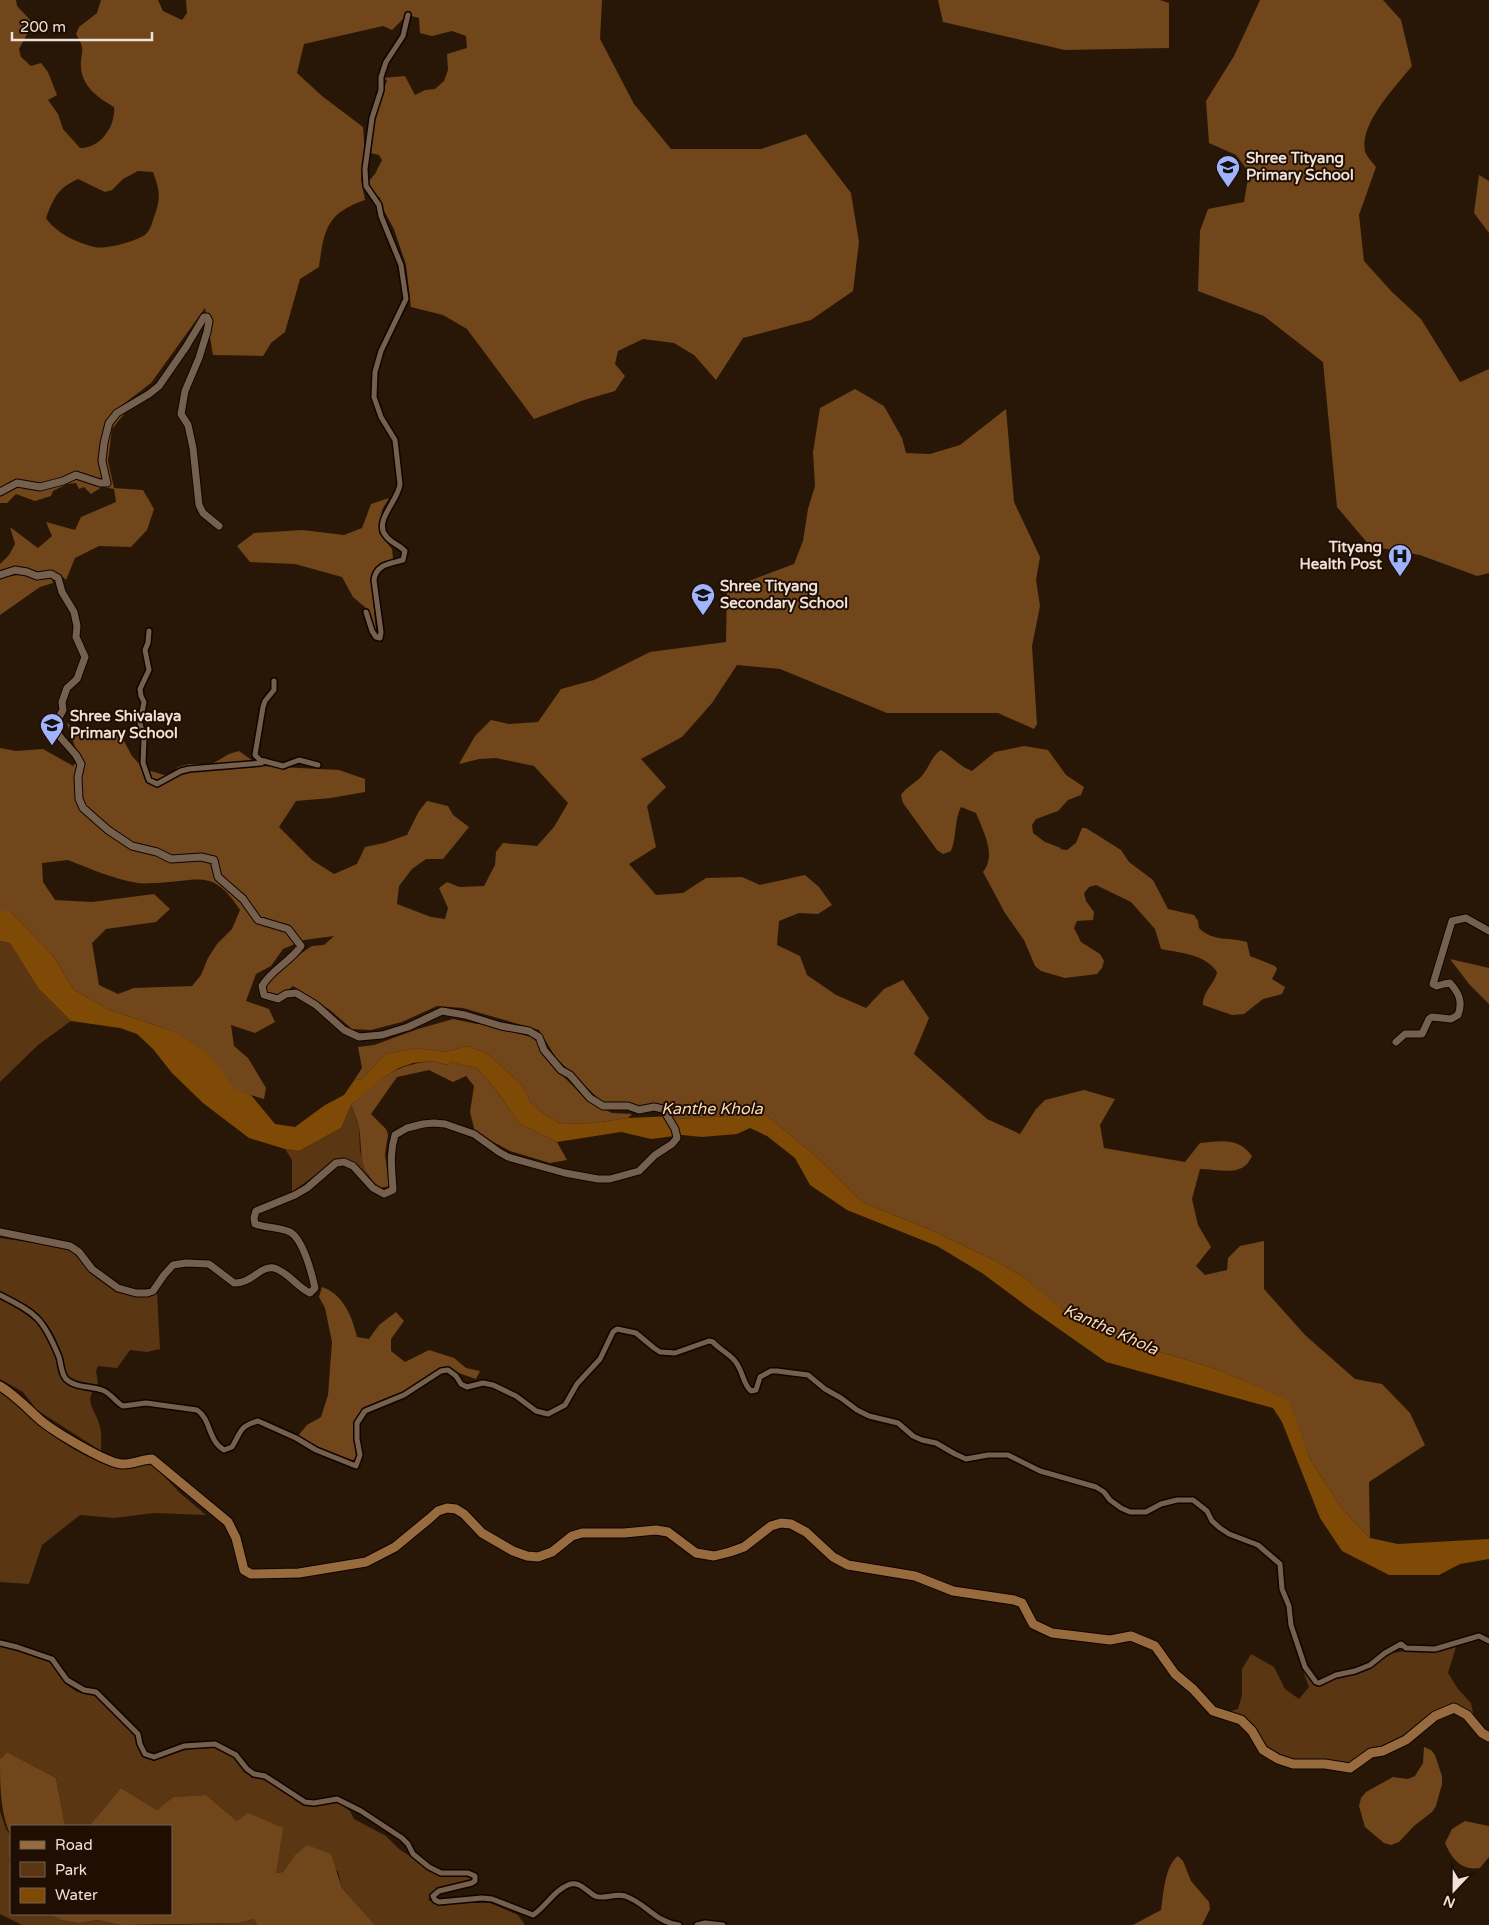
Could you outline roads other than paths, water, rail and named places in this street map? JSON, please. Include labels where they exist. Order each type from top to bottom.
[{"type":"main road","points":[[0,1386],[24,1404],[39,1419],[113,1462],[124,1465],[152,1458],[228,1522],[236,1538],[244,1570],[251,1574],[299,1573],[366,1562],[395,1547],[428,1518],[438,1511],[447,1508],[456,1509],[464,1514],[482,1533],[513,1551],[527,1556],[538,1556],[552,1552],[572,1536],[582,1533],[624,1533],[656,1530],[668,1532],[696,1553],[714,1556],[744,1547],[771,1526],[781,1523],[791,1524],[806,1532],[833,1557],[848,1565],[915,1576],[952,1591],[1014,1600],[1022,1603],[1033,1624],[1052,1632],[1110,1640],[1131,1636],[1155,1646],[1175,1674],[1193,1689],[1213,1711],[1241,1720],[1252,1731],[1263,1750],[1278,1759],[1293,1764],[1325,1764],[1350,1768],[1371,1753],[1406,1740],[1435,1716],[1454,1708],[1467,1715],[1482,1733],[1489,1737]]},
{"type":"street","points":[[366,612],[372,631],[376,637],[380,638],[381,632],[374,574],[380,567],[402,560],[405,556],[405,551],[385,535],[382,528],[387,512],[399,492],[400,484],[395,440],[381,417],[374,397],[375,372],[382,351],[406,299],[401,265],[381,216],[379,204],[366,186],[365,169],[372,118],[381,90],[381,77],[386,62],[403,36],[408,15]]},
{"type":"street","points":[[0,492],[17,483],[40,487],[63,481],[76,475],[100,483],[107,483],[102,461],[109,423],[117,413],[159,386],[204,317],[207,317],[209,321],[207,332],[199,358],[185,391],[181,414],[188,425],[193,448],[199,505],[203,513],[219,526]]},
{"type":"street","points":[[0,574],[15,570],[37,576],[51,574],[58,578],[62,592],[74,612],[77,626],[76,637],[85,657],[77,679],[67,688],[62,702],[63,710],[57,721],[56,730],[76,754],[81,764],[78,777],[79,798],[83,808],[108,830],[132,846],[157,852],[171,859],[202,857],[214,860],[218,877],[243,899],[258,920],[288,929],[301,946],[294,955],[268,976],[262,986],[264,995],[278,999],[286,994],[296,993],[316,1005],[344,1030],[359,1037],[382,1035],[408,1027],[442,1012],[465,1014],[502,1026],[529,1031],[539,1037],[544,1050],[561,1070],[570,1075],[590,1098],[603,1106],[628,1106],[639,1110],[654,1107],[663,1109],[672,1124],[677,1138],[672,1144],[655,1155],[639,1171],[610,1179],[598,1179],[565,1174],[508,1157],[474,1134],[445,1124],[434,1123],[407,1128],[395,1134],[390,1156],[393,1190],[390,1193],[384,1194],[373,1188],[353,1166],[344,1162],[336,1163],[295,1195],[256,1211],[255,1224],[291,1232],[299,1240],[314,1282],[315,1288],[310,1293],[283,1272],[273,1268],[265,1269],[246,1281],[234,1283],[209,1264],[186,1263],[173,1265],[152,1291],[136,1293],[118,1288],[92,1269],[79,1252],[70,1246],[0,1232]]},
{"type":"street","points":[[149,631],[145,650],[149,670],[140,689],[144,702],[140,723],[144,739],[144,763],[149,780],[157,784],[181,771],[189,769],[256,764],[265,761]]},
{"type":"street","points":[[274,681],[274,690],[265,701],[263,707],[260,732],[255,750],[257,758],[283,766],[299,760],[318,765]]},
{"type":"street","points":[[1396,1042],[1405,1034],[1422,1034],[1428,1019],[1432,1016],[1451,1018],[1458,1015],[1460,1000],[1457,992],[1450,984],[1437,986],[1433,984],[1452,921],[1466,918],[1489,931]]},
{"type":"street","points":[[0,1295],[32,1312],[43,1323],[61,1363],[64,1376],[69,1381],[89,1388],[101,1389],[123,1406],[146,1403],[177,1409],[197,1410],[203,1414],[214,1442],[224,1450],[232,1447],[240,1429],[244,1425],[258,1421],[296,1438],[316,1450],[356,1466],[360,1455],[357,1423],[365,1411],[404,1394],[441,1371],[448,1370],[456,1376],[461,1384],[467,1387],[483,1383],[493,1385],[516,1396],[536,1411],[548,1414],[565,1405],[577,1384],[600,1359],[613,1332],[617,1329],[636,1333],[660,1352],[675,1353],[709,1341],[713,1342],[734,1360],[751,1391],[756,1390],[760,1377],[771,1371],[808,1375],[825,1389],[857,1410],[869,1416],[898,1423],[913,1436],[936,1443],[966,1459],[988,1455],[1008,1455],[1040,1471],[1096,1487],[1104,1492],[1110,1500],[1130,1512],[1146,1512],[1161,1504],[1177,1500],[1193,1500],[1201,1505],[1207,1511],[1212,1521],[1224,1531],[1258,1545],[1280,1564],[1282,1589],[1289,1606],[1291,1625],[1305,1667],[1316,1682],[1319,1683],[1336,1675],[1355,1671],[1370,1665],[1385,1653],[1401,1644],[1406,1648],[1435,1649],[1479,1636],[1489,1641]]},
{"type":"street","points":[[0,1643],[52,1659],[67,1680],[84,1690],[96,1692],[138,1734],[145,1754],[154,1757],[184,1746],[215,1744],[236,1755],[246,1769],[254,1774],[265,1776],[305,1802],[314,1803],[337,1799],[361,1811],[402,1838],[408,1844],[413,1854],[429,1867],[441,1873],[468,1873],[475,1876],[475,1881],[472,1883],[439,1890],[433,1896],[439,1902],[482,1898],[492,1899],[533,1915],[552,1896],[570,1884],[584,1887],[595,1896],[601,1898],[606,1895],[624,1896],[643,1906],[659,1920],[678,1925]]},
{"type":"street","points":[[697,1925],[705,1922],[723,1925]]},
{"type":"water","points":[[0,911],[10,911],[54,957],[73,989],[107,1009],[170,1030],[209,1054],[234,1089],[251,1095],[275,1124],[295,1127],[325,1105],[344,1095],[355,1079],[361,1080],[385,1054],[416,1048],[445,1052],[467,1046],[487,1053],[522,1085],[531,1103],[544,1114],[561,1124],[594,1123],[628,1118],[673,1116],[677,1119],[765,1114],[818,1158],[862,1202],[933,1231],[996,1261],[1025,1278],[1074,1320],[1124,1341],[1216,1369],[1289,1400],[1310,1459],[1342,1509],[1370,1538],[1398,1544],[1489,1539],[1489,1559],[1460,1564],[1439,1575],[1389,1575],[1342,1551],[1320,1518],[1282,1422],[1273,1408],[1106,1362],[982,1273],[937,1246],[847,1210],[810,1185],[795,1158],[767,1136],[750,1128],[737,1134],[702,1137],[682,1135],[651,1139],[621,1132],[557,1142],[520,1124],[496,1090],[477,1068],[450,1062],[448,1065],[432,1061],[413,1063],[399,1068],[383,1078],[351,1105],[341,1128],[299,1151],[285,1149],[249,1138],[203,1103],[172,1073],[153,1049],[137,1034],[120,1028],[71,1021],[38,988],[10,943],[0,941]]},
{"type":"place","name":"Shree Tityang Primary School","points":[[1228,188]]},
{"type":"place","name":"Tityang Health Post","points":[[1400,577]]},
{"type":"place","name":"Shree Tityang Secondary School","points":[[703,616]]},
{"type":"place","name":"Shree Shivalaya Primary School","points":[[52,746]]},
{"type":"water label","name":"Kanthe Khola","points":[[712,1108]]},
{"type":"water label","name":"Kanthe Khola","points":[[1111,1329]]}]
